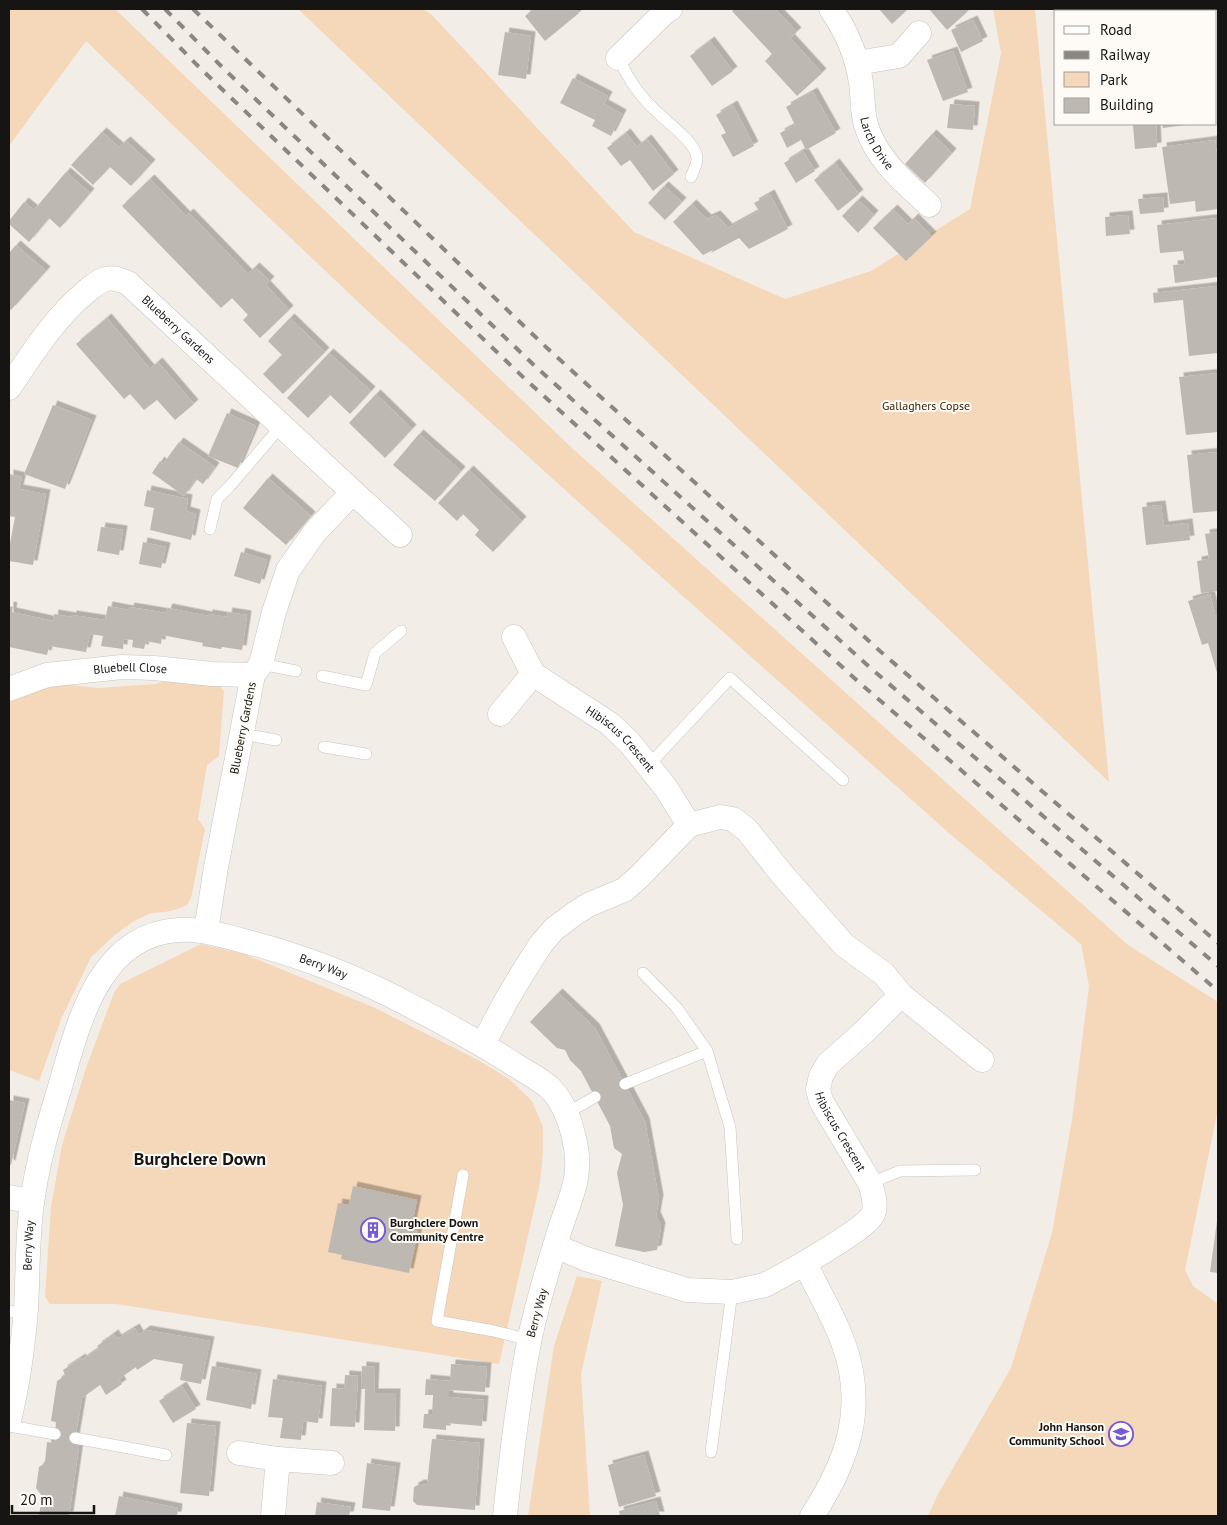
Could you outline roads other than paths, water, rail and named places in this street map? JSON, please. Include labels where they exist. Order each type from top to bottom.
[{"type":"street","name":"Larch Drive","points":[[831,9],[840,22],[855,52],[866,124],[875,147],[892,172],[929,205]]},
{"type":"street","points":[[618,58],[666,10]]},
{"type":"street","points":[[857,64],[899,56],[919,33]]},
{"type":"street","name":"Blueberry Gardens","points":[[9,388],[48,331],[79,298],[94,285],[106,279],[118,279],[128,283],[400,535]]},
{"type":"street","name":"Blueberry Gardens","points":[[206,931],[242,734],[257,669],[288,570],[315,532],[353,492]]},
{"type":"street","points":[[500,714],[533,674],[514,636]]},
{"type":"street","name":"Bluebell Close","points":[[9,688],[47,675],[122,667],[212,674],[257,669]]},
{"type":"street","name":"Hibiscus Crescent","points":[[533,674],[610,724],[628,742],[666,788],[689,825]]},
{"type":"street","points":[[484,1044],[506,999],[541,944],[554,929],[588,905],[624,890],[689,825],[720,817],[733,819],[747,830],[781,873],[844,945],[884,974],[901,995],[982,1060]]},
{"type":"street","name":"Berry Way","points":[[9,1420],[17,1383],[17,1312],[32,1202],[39,1162],[77,1026],[89,999],[109,966],[133,944],[152,935],[177,930],[206,931],[263,946],[315,964],[389,995],[484,1044],[549,1087],[567,1113],[579,1162],[574,1191],[556,1246],[530,1340],[513,1447],[505,1516]]},
{"type":"street","name":"Hibiscus Crescent","points":[[556,1246],[586,1259],[687,1290],[732,1292],[765,1285],[865,1225],[874,1213],[874,1198],[870,1183],[821,1100],[818,1089],[821,1076],[828,1064],[864,1033],[901,995]]},
{"type":"street","points":[[9,1197],[32,1202]]},
{"type":"street","points":[[805,1262],[843,1341],[851,1368],[854,1394],[852,1425],[846,1453],[812,1516]]},
{"type":"street","points":[[239,1453],[278,1459],[332,1463]]},
{"type":"street","points":[[273,1516],[278,1459]]},
{"type":"lane","points":[[618,58],[634,88],[676,129],[695,151],[697,162],[690,177]]},
{"type":"lane","points":[[210,529],[217,499],[282,425]]},
{"type":"lane","points":[[322,676],[366,685],[375,654],[401,631]]},
{"type":"lane","points":[[257,669],[296,671]]},
{"type":"lane","points":[[648,767],[730,678],[843,780]]},
{"type":"lane","points":[[242,734],[276,740]]},
{"type":"lane","points":[[324,747],[366,754]]},
{"type":"lane","points":[[643,973],[677,1008],[706,1051],[730,1127],[737,1239]]},
{"type":"lane","points":[[625,1084],[706,1051]]},
{"type":"lane","points":[[567,1113],[595,1097]]},
{"type":"lane","points":[[870,1183],[900,1171],[975,1170]]},
{"type":"lane","points":[[463,1175],[436,1321],[494,1331],[530,1340]]},
{"type":"lane","points":[[711,1452],[732,1292]]},
{"type":"lane","points":[[9,1426],[55,1434]]},
{"type":"lane","points":[[75,1438],[166,1455]]},
{"type":"railway","points":[[142,9],[202,70],[524,378],[862,685],[1218,991]]},
{"type":"railway","points":[[165,9],[224,69],[536,367],[874,671],[1218,966]]},
{"type":"railway","points":[[193,9],[547,348],[881,652],[1218,943]]},
{"type":"place","name":"Burghclere Down Community Centre","points":[[373,1230]]},
{"type":"place","name":"John Hanson Community School","points":[[1121,1434]]},
{"type":"district","name":"Burghclere Down","points":[[200,1159]]},
{"type":"park label","name":"Gallaghers Copse","points":[[926,406]]}]
